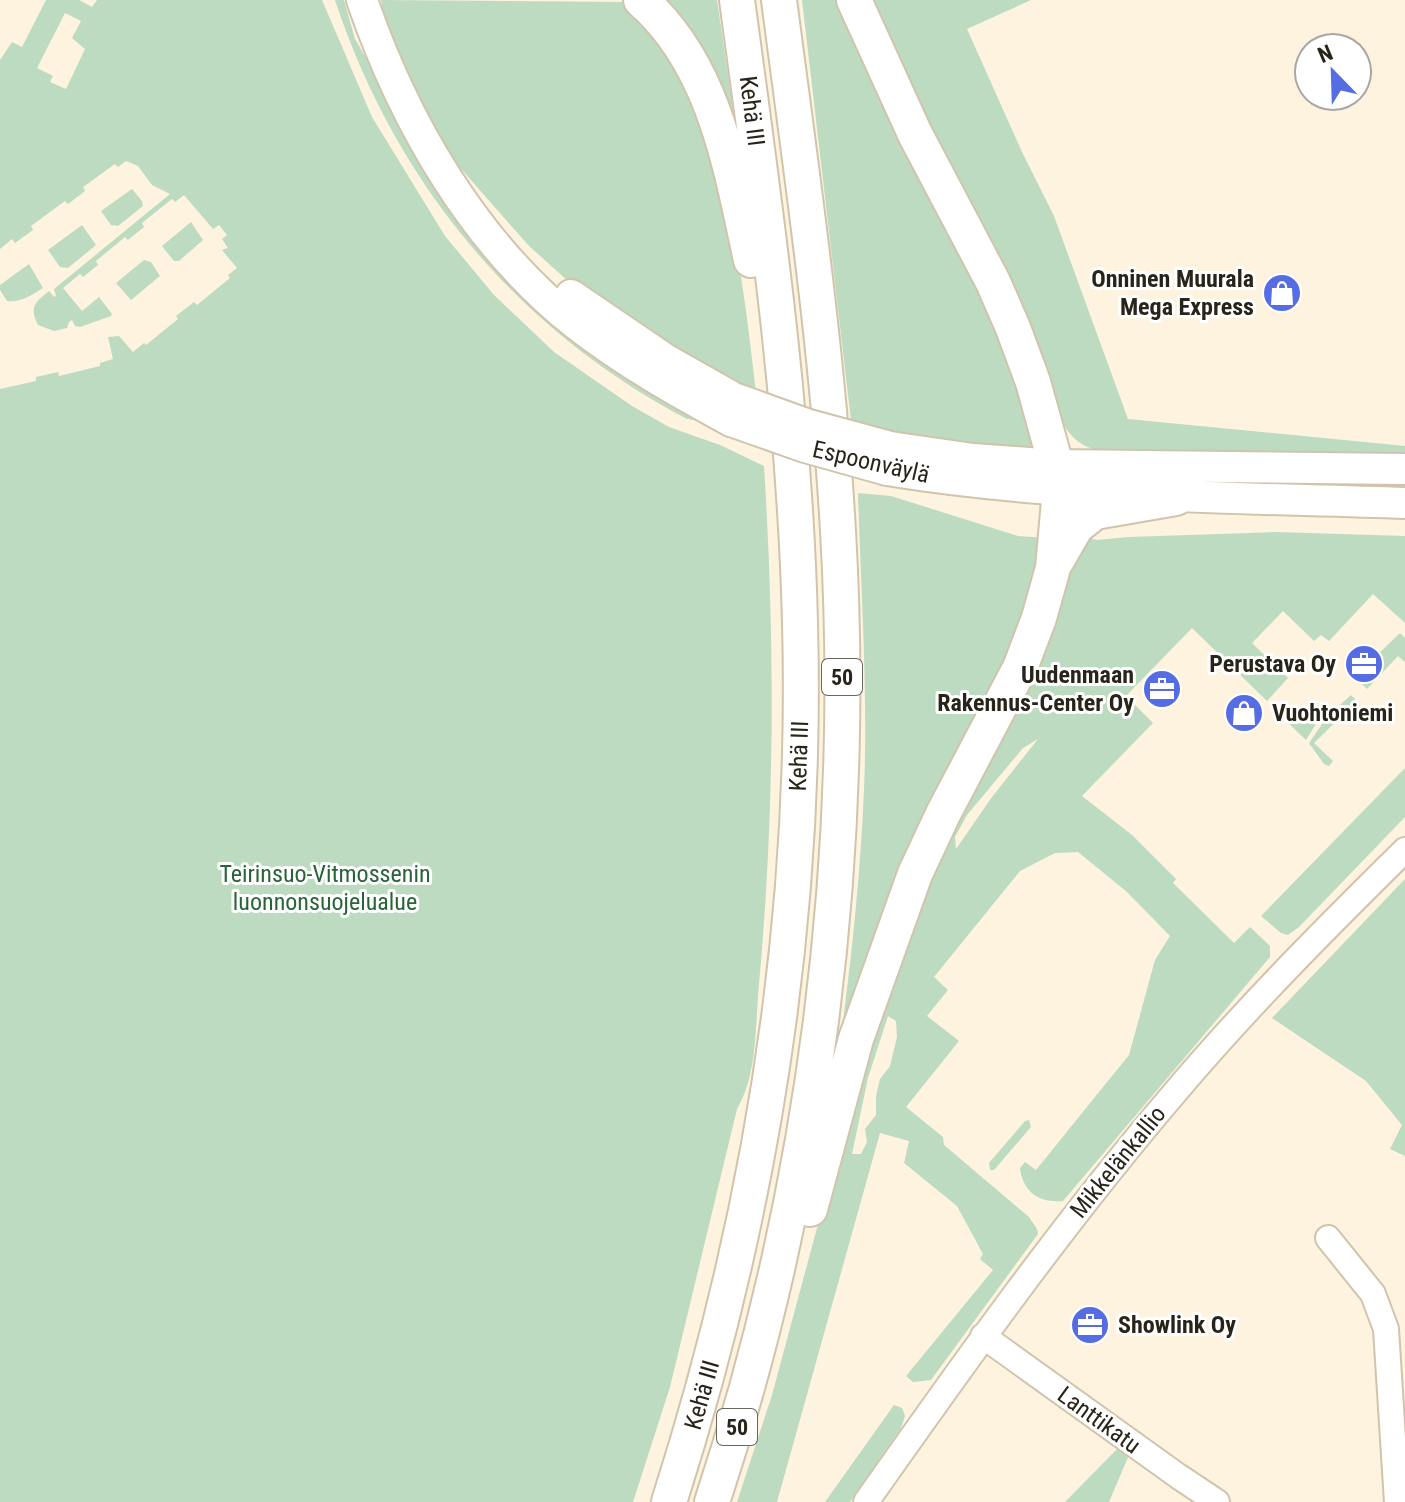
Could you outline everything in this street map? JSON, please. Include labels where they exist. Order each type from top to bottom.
[{"type":"highway","points":[[641,0],[669,31],[689,60],[717,120],[738,201],[762,326],[789,428]]},
{"type":"highway","name":"Kehä III","points":[[669,1502],[701,1403],[738,1258],[768,1104],[783,993],[795,858],[801,711],[800,621],[789,428],[778,315],[737,0]]},
{"type":"highway","name":"Kehä III","points":[[712,1502],[737,1427],[776,1271],[805,1121],[825,992],[836,865],[842,699],[838,533],[830,419],[779,0]]},
{"type":"highway","points":[[757,1350],[790,1289],[852,1053],[915,874],[1020,668],[1053,568],[1057,477],[1033,382],[993,282],[915,134],[854,0]]},
{"type":"highway","points":[[1053,568],[1076,527],[1095,512],[1176,498]]},
{"type":"main road","name":"Espoonväylä","points":[[362,0],[403,100],[441,168],[494,244],[532,284],[576,324],[652,378],[733,410],[805,447],[889,459],[953,480],[1405,469]]},
{"type":"main road","name":"Espoonväylä","points":[[1057,477],[1176,498],[1405,503]]},
{"type":"street","name":"Mikkelänkallio","points":[[866,1502],[983,1336],[1172,1095],[1295,959],[1405,850]]},
{"type":"street","points":[[1328,1238],[1373,1294],[1386,1329],[1397,1502]]},
{"type":"street","name":"Lanttikatu","points":[[983,1336],[1209,1500]]},
{"type":"green space","name":"Teirinsuo-Vitmossenin luonnonsuojelualue","points":[[46,0],[79,0],[92,7],[97,0],[322,0],[372,117],[445,236],[494,295],[554,352],[632,406],[669,427],[720,445],[764,466],[770,596],[771,789],[752,1065],[737,1109],[670,1387],[633,1502],[0,1502],[0,389],[36,381],[36,377],[58,372],[59,376],[100,366],[100,363],[113,359],[108,337],[119,336],[133,352],[178,319],[176,316],[194,302],[197,305],[230,278],[228,275],[237,268],[222,250],[228,248],[222,239],[227,235],[219,225],[213,229],[184,195],[175,202],[172,199],[142,223],[144,227],[128,240],[125,237],[96,261],[98,265],[63,288],[82,311],[99,297],[111,316],[80,327],[75,326],[72,320],[67,328],[54,331],[38,325],[34,309],[40,298],[49,291],[56,296],[54,289],[170,194],[152,185],[138,166],[126,161],[118,167],[115,164],[83,187],[85,191],[68,204],[65,201],[31,226],[33,230],[15,243],[12,239],[0,249],[0,60],[12,42],[22,47]],"holes":[[[65,13],[81,21],[72,38],[85,49],[66,89],[50,82],[53,76],[37,68]]]},
{"type":"green space","points":[[335,0],[344,0],[355,39],[440,185],[695,420],[687,419],[626,383],[569,342],[517,295],[470,244],[428,189],[391,130],[360,67]]},
{"type":"green space","points":[[381,0],[624,2],[664,48],[686,85],[704,126],[730,214],[756,393],[739,388],[577,289],[529,246],[455,162],[418,102],[386,30]]},
{"type":"green space","points":[[657,0],[717,0],[739,149]]},
{"type":"green space","points":[[802,0],[842,0],[986,295],[1036,442],[1031,447],[1003,449],[852,429]]},
{"type":"green space","points":[[871,0],[1031,0],[967,29],[1054,216],[1128,419],[1405,446],[1405,459],[1101,451],[1076,440],[1060,418]]},
{"type":"green space","points":[[132,189],[143,206],[118,226],[111,225],[101,211]]},
{"type":"green space","points":[[191,222],[203,240],[179,261],[174,261],[162,246]]},
{"type":"green space","points":[[82,225],[96,245],[68,268],[60,267],[48,250]]},
{"type":"green space","points":[[144,260],[151,262],[160,276],[131,300],[116,283]]},
{"type":"green space","points":[[29,264],[43,288],[21,300],[7,301],[0,285]]},
{"type":"green space","points":[[858,493],[891,496],[1018,536],[1045,538],[1028,605],[836,1074],[860,862],[864,790],[865,679]]},
{"type":"green space","points":[[1276,532],[1405,536],[1405,623],[1373,594],[1329,641],[1321,635],[1314,641],[1283,611],[1252,643],[1288,678],[1267,701],[1192,628],[1126,696],[1153,723],[1082,796],[1132,835],[1176,879],[1173,883],[1234,943],[1250,927],[1270,946],[1270,957],[1063,1201],[1040,1198],[1025,1184],[1020,1168],[1025,1162],[1036,1170],[1129,1055],[1155,960],[1170,936],[1127,892],[1078,852],[1055,853],[1020,871],[934,977],[948,990],[927,1016],[959,1041],[906,1107],[943,1137],[944,1145],[1029,1217],[1038,1234],[931,1380],[913,1382],[906,1376],[993,1270],[980,1259],[983,1254],[957,1206],[904,1163],[909,1141],[880,1133],[777,1502],[737,1502],[772,1395],[859,1072],[893,964],[1077,535],[1097,540]],"holes":[[[1038,739],[992,797],[956,849],[955,837],[967,815],[1023,748]],[[888,1016],[896,1021],[897,1037],[890,1066],[880,1079],[876,1115],[865,1129],[867,1142],[861,1154],[852,1154],[868,1078]]]},
{"type":"green space","points":[[1400,633],[1405,638],[1405,662],[1398,656],[1367,689],[1362,684],[1378,667],[1371,661]]},
{"type":"green space","points":[[1351,695],[1365,710],[1363,713],[1354,704],[1314,743],[1333,761],[1329,766],[1324,764],[1309,743],[1327,717]]},
{"type":"green space","points":[[1291,708],[1301,718],[1314,712],[1322,714],[1306,740],[1282,717]]},
{"type":"green space","points":[[1405,768],[1405,817],[1299,927],[1288,935],[1281,933],[1261,916]]},
{"type":"green space","points":[[1405,879],[1405,1156],[1390,1149],[1402,1125],[1366,1081],[1272,1018]]},
{"type":"green space","points":[[1029,1120],[1031,1127],[994,1170],[990,1170],[989,1163]]},
{"type":"green space","points":[[894,1405],[902,1408],[905,1416],[901,1428],[850,1502],[825,1502]]},
{"type":"green space","points":[[1119,1447],[1129,1455],[1109,1502],[1065,1502]]},
{"type":"place","name":"Onninen Muurala Mega Express","points":[[1282,293]]},
{"type":"place","name":"Perustava Oy","points":[[1364,664]]},
{"type":"place","name":"Uudenmaan Rakennus-Center Oy","points":[[1162,689]]},
{"type":"place","name":"Vuohtoniemi","points":[[1244,713]]},
{"type":"place","name":"Showlink Oy","points":[[1090,1325]]}]
